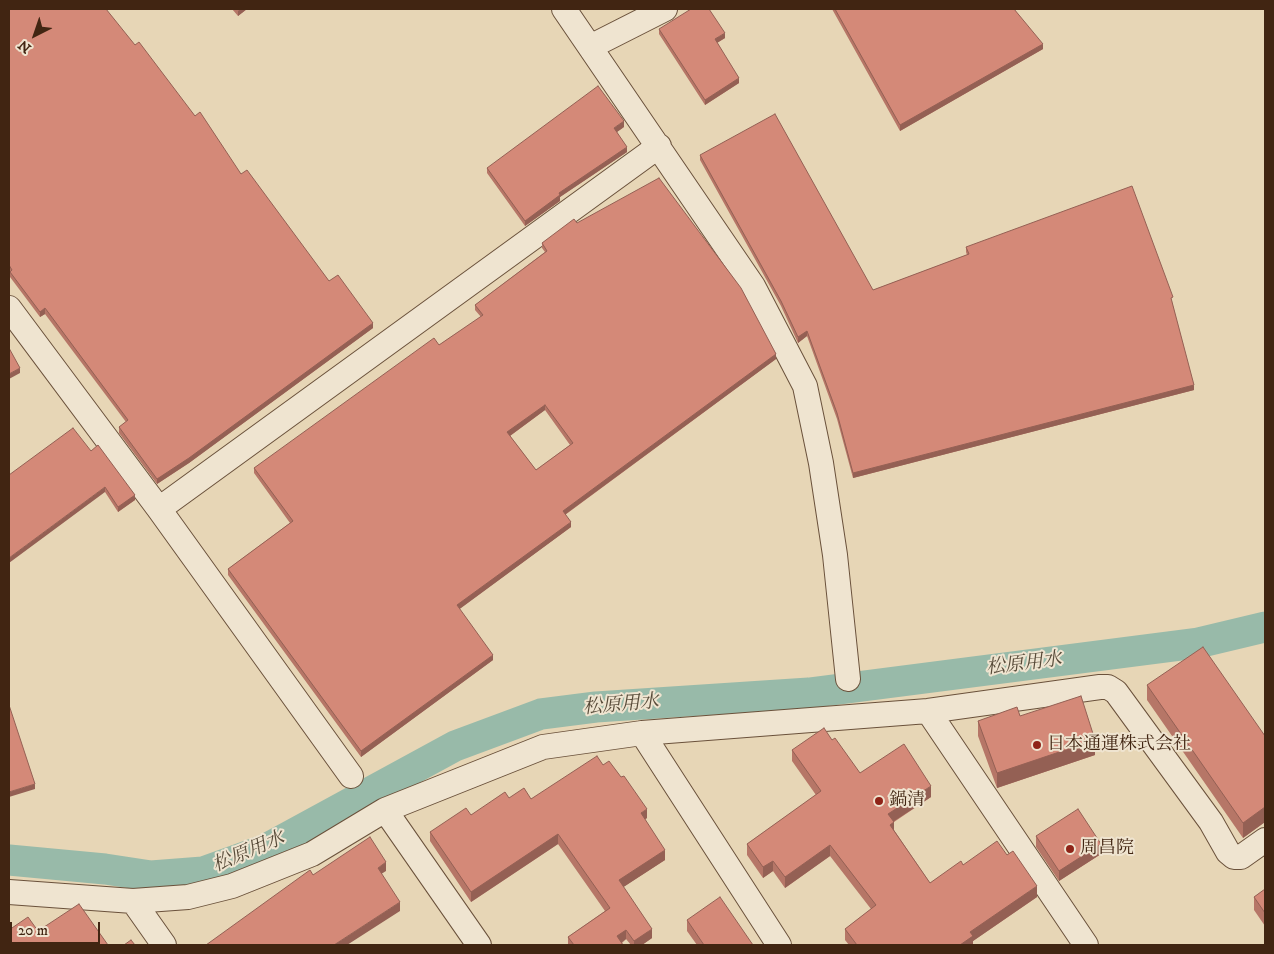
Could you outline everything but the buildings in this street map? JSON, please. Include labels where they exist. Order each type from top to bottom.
[{"type":"street","points":[[564,9],[753,286],[805,386],[821,464],[835,555],[848,679]]},
{"type":"street","points":[[590,47],[665,9]]},
{"type":"street","points":[[159,508],[659,146]]},
{"type":"street","points":[[9,308],[159,508],[350,776]]},
{"type":"street","points":[[9,892],[133,901],[188,897],[232,886],[312,854],[385,810],[543,747],[642,733],[848,710],[928,711],[1108,687],[1116,692],[1155,745],[1210,822],[1228,852],[1234,857],[1241,857],[1265,840]]},
{"type":"street","points":[[928,711],[1076,942]]},
{"type":"street","points":[[642,733],[779,945]]},
{"type":"street","points":[[385,810],[478,945]]},
{"type":"street","points":[[133,901],[164,945]]},
{"type":"waterway","name":"松原用水","points":[[9,860],[105,869],[151,876],[203,872],[264,850],[455,746],[541,714],[596,707],[809,693],[1198,643],[1265,627]]},
{"type":"place","name":"日本通運株式会社","points":[[1037,745]]},
{"type":"place","name":"鍋清","points":[[879,801]]},
{"type":"place","name":"周昌院","points":[[1070,849]]}]
